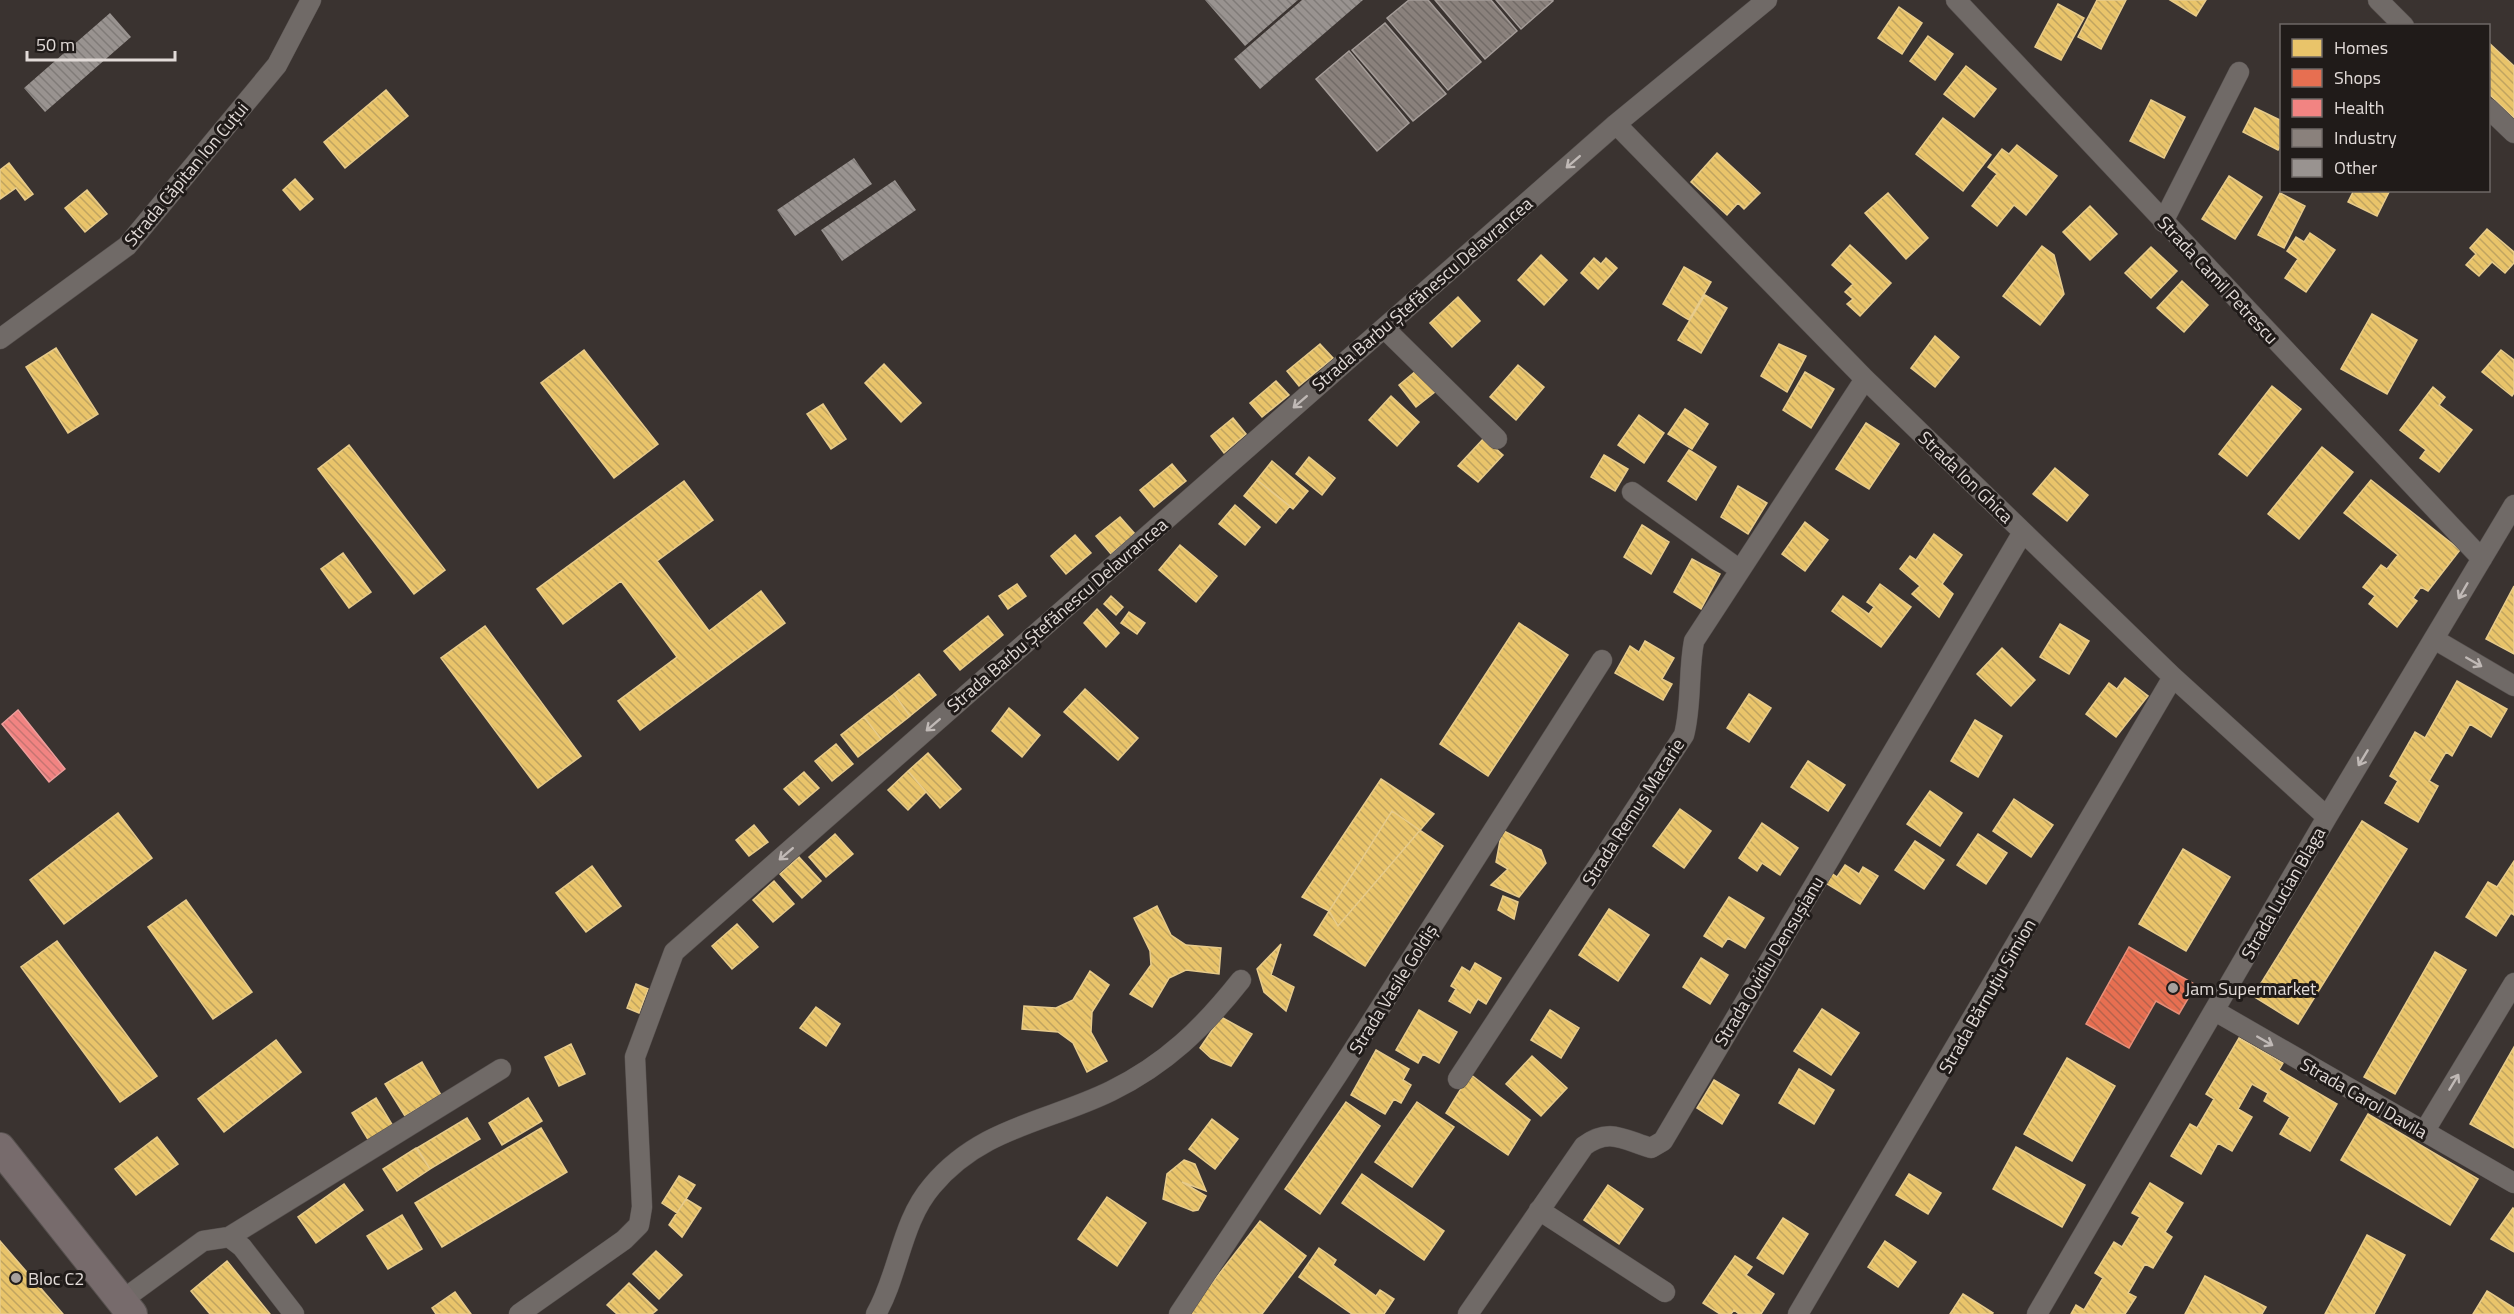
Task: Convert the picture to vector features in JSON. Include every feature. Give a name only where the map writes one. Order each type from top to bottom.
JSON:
[{"type":"main road","points":[[0,1148],[127,1307]]},
{"type":"street","name":"Strada Căpitan Ion Cuțui","points":[[0,339],[127,246],[277,65],[311,0]]},
{"type":"street","name":"Strada Barbu Ștefănescu Delavrancea","points":[[519,1314],[624,1240],[639,1225],[642,1207],[635,1057],[674,952],[1617,124],[1767,0]]},
{"type":"street","name":"Strada Camil Petrescu","points":[[1956,0],[2481,559]]},
{"type":"street","points":[[2378,0],[2402,24]]},
{"type":"street","points":[[2163,222],[2239,72]]},
{"type":"street","points":[[2490,110],[2514,133]]},
{"type":"street","name":"Strada Ion Ghica","points":[[1617,124],[1865,379],[2173,677],[2327,817]]},
{"type":"street","points":[[1384,328],[1497,439]]},
{"type":"street","name":"Strada Remus Macarie","points":[[1458,1079],[1684,735],[1690,712],[1691,656],[1694,641],[1865,379]]},
{"type":"street","points":[[1632,492],[1740,570]]},
{"type":"street","name":"Strada Lucian Blaga","points":[[2037,1314],[2327,817],[2514,504]]},
{"type":"street","name":"Strada Ovidiu Densușianu","points":[[1468,1314],[1584,1146],[1594,1138],[1606,1134],[1651,1148],[1663,1141],[2023,532]]},
{"type":"street","points":[[2434,639],[2514,686]]},
{"type":"street","name":"Strada Vasile Goldiș","points":[[1179,1314],[1338,1074],[1602,660]]},
{"type":"street","name":"Strada Bărnuțiu Simion","points":[[1798,1314],[2173,677]]},
{"type":"street","points":[[876,1314],[909,1225],[931,1186],[964,1155],[1022,1124],[1109,1092],[1163,1061],[1210,1019],[1241,980]]},
{"type":"street","points":[[2424,1132],[2514,982]]},
{"type":"street","name":"Strada Carol Davila","points":[[2215,1011],[2514,1184]]},
{"type":"street","points":[[127,1307],[203,1241],[229,1237],[501,1069]]},
{"type":"street","points":[[1539,1209],[1665,1292]]},
{"type":"street","points":[[229,1237],[242,1247],[294,1314]]},
{"type":"building: Homes","points":[[2097,0],[2126,0],[2101,49],[2078,37]]},
{"type":"building: Homes","points":[[2170,0],[2206,0],[2196,16]]},
{"type":"building: Homes","points":[[2058,4],[2084,18],[2061,60],[2035,47]]},
{"type":"building: Homes","points":[[1899,7],[1922,23],[1902,54],[1878,38]]},
{"type":"building: Homes","points":[[1928,36],[1953,54],[1935,80],[1910,61]]},
{"type":"building: Homes","points":[[2490,44],[2514,66],[2514,118],[2490,95]]},
{"type":"building: Homes","points":[[1966,66],[1996,89],[1974,117],[1944,94]]},
{"type":"building: Homes","points":[[386,90],[408,116],[345,168],[324,142]]},
{"type":"building: Homes","points":[[2151,100],[2185,117],[2164,158],[2130,141]]},
{"type":"building: Homes","points":[[2255,108],[2280,120],[2280,147],[2278,150],[2243,132]]},
{"type":"building: Homes","points":[[1943,118],[1991,155],[1963,191],[1916,154]]},
{"type":"building: Homes","points":[[2017,145],[2057,176],[2026,215],[2014,205],[1997,226],[1972,206],[1997,174],[1988,167],[2002,149],[2009,154]]},
{"type":"building: Homes","points":[[1717,153],[1760,193],[1744,209],[1738,203],[1727,215],[1691,182]]},
{"type":"building: Homes","points":[[9,163],[33,194],[25,200],[16,188],[0,199],[0,170]]},
{"type":"building: Homes","points":[[2229,176],[2262,197],[2235,239],[2202,219]]},
{"type":"building: Homes","points":[[295,179],[313,199],[300,210],[283,190]]},
{"type":"building: Homes","points":[[87,190],[107,214],[85,232],[65,208]]},
{"type":"building: Homes","points":[[2353,192],[2389,192],[2377,216],[2348,202]]},
{"type":"building: Homes","points":[[1888,193],[1928,238],[1906,259],[1865,213]]},
{"type":"building: Homes","points":[[2280,193],[2305,206],[2284,248],[2258,235]]},
{"type":"building: Homes","points":[[2090,206],[2117,234],[2090,260],[2063,232]]},
{"type":"building: Homes","points":[[2487,229],[2514,252],[2514,263],[2505,273],[2492,262],[2479,276],[2466,265],[2476,254],[2470,248]]},
{"type":"building: Homes","points":[[2310,233],[2335,250],[2306,292],[2285,278],[2298,259],[2287,251],[2296,237],[2304,242]]},
{"type":"building: Homes","points":[[1850,245],[1891,283],[1860,316],[1847,304],[1853,299],[1845,292],[1853,284],[1832,265]]},
{"type":"building: Homes","points":[[2042,246],[2054,255],[2064,294],[2040,325],[2003,296]]},
{"type":"building: Homes","points":[[2151,247],[2177,271],[2151,298],[2125,273]]},
{"type":"building: Homes","points":[[1541,255],[1567,280],[1544,305],[1518,280]]},
{"type":"building: Homes","points":[[1594,258],[1601,264],[1606,258],[1617,268],[1598,289],[1581,273]]},
{"type":"building: Homes","points":[[1684,267],[1711,282],[1689,320],[1663,304]]},
{"type":"building: Homes","points":[[2182,281],[2208,305],[2184,332],[2157,308]]},
{"type":"building: Homes","points":[[1705,295],[1727,308],[1701,353],[1678,340]]},
{"type":"building: Homes","points":[[1458,297],[1480,321],[1452,347],[1430,323]]},
{"type":"building: Homes","points":[[2372,314],[2417,340],[2387,394],[2341,369]]},
{"type":"building: Homes","points":[[1935,336],[1959,357],[1935,387],[1911,368]]},
{"type":"building: Homes","points":[[1320,344],[1333,358],[1299,386],[1287,371]]},
{"type":"building: Homes","points":[[1779,344],[1806,356],[1787,392],[1761,376]]},
{"type":"building: Homes","points":[[56,348],[98,414],[68,433],[26,367]]},
{"type":"building: Homes","points":[[584,350],[658,444],[614,478],[541,383]]},
{"type":"building: Homes","points":[[2501,350],[2514,360],[2514,393],[2512,396],[2482,372]]},
{"type":"building: Homes","points":[[884,364],[921,403],[901,422],[865,383]]},
{"type":"building: Homes","points":[[1518,365],[1544,387],[1516,420],[1490,397]]},
{"type":"building: Homes","points":[[1417,370],[1435,392],[1416,407],[1399,385]]},
{"type":"building: Homes","points":[[1805,372],[1834,389],[1811,428],[1783,410]]},
{"type":"building: Homes","points":[[1276,381],[1289,395],[1262,417],[1250,403]]},
{"type":"building: Homes","points":[[2272,386],[2301,409],[2247,476],[2219,454]]},
{"type":"building: Homes","points":[[2433,387],[2445,397],[2439,405],[2472,430],[2439,472],[2420,458],[2426,450],[2400,430]]},
{"type":"building: Homes","points":[[1391,396],[1419,422],[1397,446],[1369,420]]},
{"type":"building: Homes","points":[[823,404],[846,439],[831,449],[807,414]]},
{"type":"building: Homes","points":[[1685,409],[1708,424],[1692,449],[1668,434]]},
{"type":"building: Homes","points":[[1639,415],[1664,433],[1644,463],[1618,445]]},
{"type":"building: Homes","points":[[1233,418],[1246,434],[1224,453],[1211,436]]},
{"type":"building: Homes","points":[[1866,423],[1899,444],[1869,489],[1836,469]]},
{"type":"building: Homes","points":[[1484,438],[1503,455],[1478,482],[1458,466]]},
{"type":"building: Homes","points":[[349,445],[445,570],[414,594],[318,469]]},
{"type":"building: Homes","points":[[2322,447],[2353,472],[2299,539],[2268,514]]},
{"type":"building: Homes","points":[[1689,450],[1716,467],[1696,500],[1668,481]]},
{"type":"building: Homes","points":[[1604,455],[1628,469],[1615,491],[1591,477]]},
{"type":"building: Homes","points":[[1309,457],[1335,478],[1322,495],[1296,474]]},
{"type":"building: Homes","points":[[1272,461],[1308,491],[1293,509],[1257,480]]},
{"type":"building: Homes","points":[[1172,464],[1186,481],[1154,507],[1140,490]]},
{"type":"building: Homes","points":[[2055,468],[2088,495],[2067,521],[2033,494]]},
{"type":"building: Homes","points":[[1257,480],[1290,506],[1276,523],[1244,496]]},
{"type":"building: Homes","points":[[2371,480],[2460,550],[2428,591],[2421,587],[2413,598],[2417,601],[2397,627],[2369,604],[2375,596],[2363,587],[2381,565],[2387,569],[2398,555],[2344,513]]},
{"type":"building: Homes","points":[[684,481],[713,520],[657,561],[709,631],[761,591],[785,623],[640,730],[618,701],[677,657],[621,581],[563,624],[537,589]]},
{"type":"building: Homes","points":[[1738,486],[1767,503],[1748,534],[1721,517]]},
{"type":"building: Homes","points":[[1235,505],[1260,527],[1245,545],[1219,524]]},
{"type":"building: Homes","points":[[1120,517],[1135,534],[1111,554],[1096,536]]},
{"type":"building: Homes","points":[[1805,522],[1828,540],[1805,571],[1782,554]]},
{"type":"building: Homes","points":[[1642,525],[1669,542],[1651,574],[1624,557]]},
{"type":"building: Homes","points":[[1934,534],[1962,555],[1942,584],[1953,594],[1939,617],[1912,594],[1920,586],[1900,569],[1910,556],[1916,560]]},
{"type":"building: Homes","points":[[1075,535],[1091,553],[1066,574],[1051,556]]},
{"type":"building: Homes","points":[[1180,545],[1217,576],[1196,602],[1159,570]]},
{"type":"building: Homes","points":[[343,553],[371,592],[349,608],[321,569]]},
{"type":"building: Homes","points":[[1692,559],[1720,574],[1701,609],[1674,592]]},
{"type":"building: Homes","points":[[1017,584],[1026,596],[1008,609],[999,596]]},
{"type":"building: Homes","points":[[1880,584],[1911,607],[1881,647],[1832,611],[1843,596],[1869,614],[1874,607],[1867,602]]},
{"type":"building: Homes","points":[[2514,586],[2514,654],[2486,639]]},
{"type":"building: Homes","points":[[1111,596],[1123,607],[1116,615],[1104,604]]},
{"type":"building: Homes","points":[[1097,609],[1119,633],[1106,647],[1084,623]]},
{"type":"building: Homes","points":[[1129,612],[1145,623],[1137,634],[1121,623]]},
{"type":"building: Homes","points":[[988,616],[1003,635],[960,670],[944,651]]},
{"type":"building: Homes","points":[[1519,623],[1568,655],[1488,776],[1440,744]]},
{"type":"building: Homes","points":[[2060,624],[2089,641],[2069,674],[2040,657]]},
{"type":"building: Homes","points":[[485,626],[581,756],[538,788],[441,658]]},
{"type":"building: Homes","points":[[1645,641],[1674,658],[1662,679],[1672,684],[1663,700],[1615,673],[1630,646],[1639,652]]},
{"type":"building: Homes","points":[[2002,648],[2035,680],[2011,706],[1977,674]]},
{"type":"building: Homes","points":[[919,674],[936,695],[910,716],[894,694]]},
{"type":"building: Homes","points":[[2125,678],[2148,696],[2116,737],[2086,714],[2109,683],[2117,689]]},
{"type":"building: Homes","points":[[2457,681],[2507,709],[2491,737],[2470,724],[2452,756],[2446,752],[2429,781],[2438,786],[2418,822],[2385,803],[2398,781],[2390,776],[2415,732],[2425,738]]},
{"type":"building: Homes","points":[[1085,689],[1138,738],[1118,760],[1064,712]]},
{"type":"building: Homes","points":[[894,694],[910,716],[881,739],[864,717]]},
{"type":"building: Homes","points":[[1749,694],[1771,708],[1749,742],[1727,728]]},
{"type":"building: Homes","points":[[1009,708],[1040,735],[1022,757],[992,731]]},
{"type":"building: Homes","points":[[864,717],[881,739],[858,757],[841,735]]},
{"type":"building: Homes","points":[[1975,720],[2002,736],[1978,777],[1951,761]]},
{"type":"building: Homes","points":[[836,744],[853,764],[832,781],[815,761]]},
{"type":"building: Homes","points":[[928,753],[961,789],[940,808],[908,771]]},
{"type":"building: Homes","points":[[1808,761],[1845,785],[1828,811],[1791,787]]},
{"type":"building: Homes","points":[[908,771],[926,792],[908,810],[888,790]]},
{"type":"building: Homes","points":[[804,772],[819,788],[799,805],[784,789]]},
{"type":"building: Homes","points":[[1381,779],[1434,814],[1338,926],[1329,911],[1302,897]]},
{"type":"building: Homes","points":[[1930,791],[1962,813],[1940,846],[1907,824]]},
{"type":"building: Homes","points":[[2014,799],[2053,825],[2031,857],[1993,831]]},
{"type":"building: Homes","points":[[1680,809],[1711,831],[1684,868],[1653,846]]},
{"type":"building: Homes","points":[[1392,811],[1443,846],[1365,966],[1314,935]]},
{"type":"building: Homes","points":[[118,813],[152,858],[64,924],[30,880]]},
{"type":"building: Homes","points":[[2362,821],[2407,849],[2298,1024],[2253,996]]},
{"type":"building: Homes","points":[[1762,823],[1798,848],[1780,875],[1762,863],[1757,871],[1739,858]]},
{"type":"building: Homes","points":[[754,825],[768,842],[749,856],[736,840]]},
{"type":"building: Homes","points":[[1502,830],[1541,850],[1546,863],[1519,897],[1491,885],[1508,869],[1496,862]]},
{"type":"building: Homes","points":[[835,834],[853,854],[826,877],[809,857]]},
{"type":"building: Homes","points":[[1978,834],[2007,853],[1986,884],[1957,865]]},
{"type":"building: Homes","points":[[1915,841],[1944,860],[1924,889],[1895,870]]},
{"type":"building: Homes","points":[[2183,849],[2230,877],[2186,951],[2139,924]]},
{"type":"building: Homes","points":[[799,857],[821,881],[802,898],[780,874]]},
{"type":"building: Homes","points":[[2514,861],[2514,915],[2511,913],[2496,936],[2466,917],[2488,882],[2497,887]]},
{"type":"building: Homes","points":[[1845,865],[1859,874],[1863,867],[1878,876],[1860,904],[1824,882],[1830,872],[1837,877]]},
{"type":"building: Homes","points":[[592,866],[621,906],[586,932],[556,893]]},
{"type":"building: Homes","points":[[774,881],[794,904],[773,922],[753,900]]},
{"type":"building: Homes","points":[[1503,896],[1518,902],[1514,919],[1498,910]]},
{"type":"building: Homes","points":[[1729,897],[1764,918],[1745,948],[1728,938],[1722,947],[1704,936]]},
{"type":"building: Homes","points":[[186,900],[252,992],[213,1019],[148,927]]},
{"type":"building: Homes","points":[[1157,906],[1171,935],[1186,945],[1221,948],[1219,974],[1186,970],[1169,978],[1152,1007],[1130,994],[1151,965],[1150,951],[1134,918]]},
{"type":"building: Homes","points":[[1609,909],[1649,935],[1618,981],[1579,955]]},
{"type":"building: Homes","points":[[737,924],[758,947],[732,969],[712,946]]},
{"type":"building: Homes","points":[[57,941],[157,1076],[120,1102],[21,967]]},
{"type":"building: Homes","points":[[1281,944],[1271,975],[1294,987],[1286,1011],[1264,992],[1257,969]]},
{"type":"building: Homes","points":[[2435,952],[2466,970],[2395,1094],[2364,1077]]},
{"type":"building: Homes","points":[[1701,958],[1728,975],[1710,1004],[1683,987]]},
{"type":"building: Homes","points":[[1475,963],[1501,978],[1486,1004],[1478,999],[1470,1013],[1449,1001],[1456,989],[1451,986],[1462,967],[1470,972]]},
{"type":"building: Homes","points":[[1090,971],[1109,985],[1092,1012],[1091,1032],[1107,1061],[1087,1072],[1073,1043],[1058,1032],[1022,1029],[1024,1006],[1056,1008],[1073,1000]]},
{"type":"building: Homes","points":[[636,984],[648,989],[639,1013],[627,1008]]},
{"type":"building: Homes","points":[[816,1007],[840,1024],[826,1046],[800,1028]]},
{"type":"building: Homes","points":[[1822,1009],[1859,1033],[1831,1075],[1794,1051]]},
{"type":"building: Homes","points":[[1419,1010],[1457,1032],[1439,1063],[1423,1054],[1418,1063],[1396,1050]]},
{"type":"building: Homes","points":[[1550,1010],[1579,1028],[1561,1058],[1531,1040]]},
{"type":"building: Homes","points":[[1221,1017],[1252,1034],[1231,1066],[1211,1058],[1200,1048]]},
{"type":"building: Homes","points":[[2239,1038],[2283,1063],[2279,1070],[2337,1104],[2310,1151],[2280,1134],[2290,1117],[2264,1101],[2268,1093],[2252,1084],[2238,1109],[2252,1117],[2232,1151],[2218,1143],[2201,1174],[2171,1156],[2190,1124],[2197,1128],[2214,1099],[2206,1094]]},
{"type":"building: Homes","points":[[276,1040],[301,1072],[224,1132],[198,1099]]},
{"type":"building: Homes","points":[[571,1044],[585,1074],[559,1086],[545,1057]]},
{"type":"building: Homes","points":[[2514,1047],[2514,1148],[2470,1124]]},
{"type":"building: Homes","points":[[1376,1050],[1409,1069],[1403,1080],[1411,1085],[1401,1103],[1394,1099],[1385,1114],[1351,1095]]},
{"type":"building: Homes","points":[[1532,1056],[1567,1088],[1541,1116],[1506,1084]]},
{"type":"building: Homes","points":[[2067,1058],[2115,1086],[2072,1161],[2024,1134]]},
{"type":"building: Homes","points":[[422,1062],[441,1095],[405,1116],[385,1084]]},
{"type":"building: Homes","points":[[1799,1069],[1834,1090],[1814,1124],[1779,1103]]},
{"type":"building: Homes","points":[[1470,1074],[1530,1120],[1508,1155],[1446,1113]]},
{"type":"building: Homes","points":[[1714,1080],[1739,1095],[1722,1124],[1697,1108]]},
{"type":"building: Homes","points":[[376,1098],[393,1126],[369,1141],[352,1113]]},
{"type":"building: Homes","points":[[528,1098],[542,1121],[502,1145],[489,1123]]},
{"type":"building: Homes","points":[[1346,1102],[1380,1126],[1320,1214],[1285,1189]]},
{"type":"building: Homes","points":[[1417,1102],[1454,1127],[1412,1187],[1375,1162]]},
{"type":"building: Homes","points":[[2368,1114],[2478,1179],[2450,1225],[2341,1160]]},
{"type":"building: Homes","points":[[467,1118],[480,1139],[430,1169],[417,1148]]},
{"type":"building: Homes","points":[[1212,1119],[1238,1139],[1215,1169],[1189,1149]]},
{"type":"building: Homes","points":[[541,1128],[567,1172],[442,1247],[415,1203]]},
{"type":"building: Homes","points":[[157,1137],[178,1164],[136,1195],[115,1169]]},
{"type":"building: Homes","points":[[2016,1147],[2085,1185],[2062,1227],[1993,1189]]},
{"type":"building: Homes","points":[[416,1148],[430,1169],[397,1191],[383,1169]]},
{"type":"building: Homes","points":[[1184,1160],[1195,1164],[1206,1191],[1182,1182],[1206,1196],[1198,1210],[1193,1211],[1163,1199],[1167,1174]]},
{"type":"building: Homes","points":[[1362,1174],[1444,1231],[1424,1260],[1342,1203]]},
{"type":"building: Homes","points":[[1909,1174],[1941,1193],[1928,1214],[1896,1195]]},
{"type":"building: Homes","points":[[679,1176],[695,1185],[677,1213],[662,1203]]},
{"type":"building: Homes","points":[[2150,1183],[2183,1203],[2165,1232],[2172,1237],[2153,1268],[2145,1264],[2128,1293],[2136,1297],[2125,1314],[2071,1314],[2076,1305],[2084,1310],[2103,1278],[2095,1273],[2114,1242],[2122,1247],[2140,1217],[2132,1213]]},
{"type":"building: Homes","points":[[344,1184],[363,1210],[316,1243],[298,1217]]},
{"type":"building: Homes","points":[[1608,1185],[1643,1209],[1619,1244],[1584,1220]]},
{"type":"building: Homes","points":[[1107,1197],[1146,1223],[1117,1266],[1078,1239]]},
{"type":"building: Homes","points":[[686,1199],[701,1208],[682,1237],[669,1225]]},
{"type":"building: Homes","points":[[2514,1209],[2514,1252],[2491,1239]]},
{"type":"building: Homes","points":[[402,1215],[422,1249],[388,1269],[367,1236]]},
{"type":"building: Homes","points":[[1783,1218],[1808,1234],[1783,1274],[1757,1258]]},
{"type":"building: Homes","points":[[1260,1221],[1306,1256],[1262,1314],[1188,1314]]},
{"type":"building: Homes","points":[[2367,1235],[2405,1255],[2374,1314],[2325,1314]]},
{"type":"building: Homes","name":"Bloc C2","points":[[0,1241],[63,1314],[0,1314]]},
{"type":"building: Homes","points":[[1885,1241],[1916,1262],[1898,1287],[1868,1267]]},
{"type":"building: Homes","points":[[1319,1248],[1336,1260],[1333,1265],[1376,1296],[1380,1290],[1394,1299],[1384,1314],[1352,1314],[1299,1277]]},
{"type":"building: Homes","points":[[656,1251],[682,1275],[659,1299],[633,1274]]},
{"type":"building: Homes","points":[[1735,1256],[1752,1267],[1746,1275],[1774,1294],[1761,1314],[1739,1314],[1734,1310],[1731,1314],[1720,1314],[1703,1303]]},
{"type":"building: Homes","points":[[227,1261],[270,1314],[210,1314],[191,1291]]},
{"type":"building: Homes","points":[[2205,1276],[2266,1307],[2262,1314],[2185,1314]]},
{"type":"building: Homes","points":[[629,1283],[657,1310],[652,1314],[617,1314],[607,1305]]},
{"type":"building: Homes","points":[[2487,1291],[2514,1308],[2514,1314],[2473,1314]]},
{"type":"building: Homes","points":[[455,1292],[471,1314],[436,1314],[432,1308]]},
{"type":"building: Homes","points":[[1963,1294],[1993,1313],[1950,1314]]},
{"type":"building: Shops","points":[[2129,947],[2196,985],[2179,1014],[2156,1001],[2129,1048],[2086,1024]]},
{"type":"building: Health","points":[[18,710],[65,769],[49,782],[2,724]]},
{"type":"building: Industry","points":[[1409,0],[1428,0],[1481,62],[1448,90],[1387,18]]},
{"type":"building: Industry","points":[[1435,0],[1491,0],[1517,31],[1485,59]]},
{"type":"building: Industry","points":[[1496,0],[1553,0],[1553,1],[1521,29]]},
{"type":"building: Industry","points":[[1385,23],[1446,94],[1413,121],[1352,50]]},
{"type":"building: Industry","points":[[1349,51],[1409,123],[1377,151],[1316,79]]},
{"type":"building: Other","points":[[1205,0],[1298,0],[1245,46]]},
{"type":"building: Other","points":[[1302,0],[1363,0],[1260,89],[1234,59]]},
{"type":"building: Other","points":[[110,13],[131,37],[45,112],[24,88]]},
{"type":"building: Other","points":[[854,158],[872,184],[795,236],[777,210]]},
{"type":"building: Other","points":[[895,180],[916,210],[842,261],[821,230]]},
{"type":"place","name":"Jam Supermarket","points":[[2173,988]]},
{"type":"place","name":"Bloc C2","points":[[16,1278]]}]
